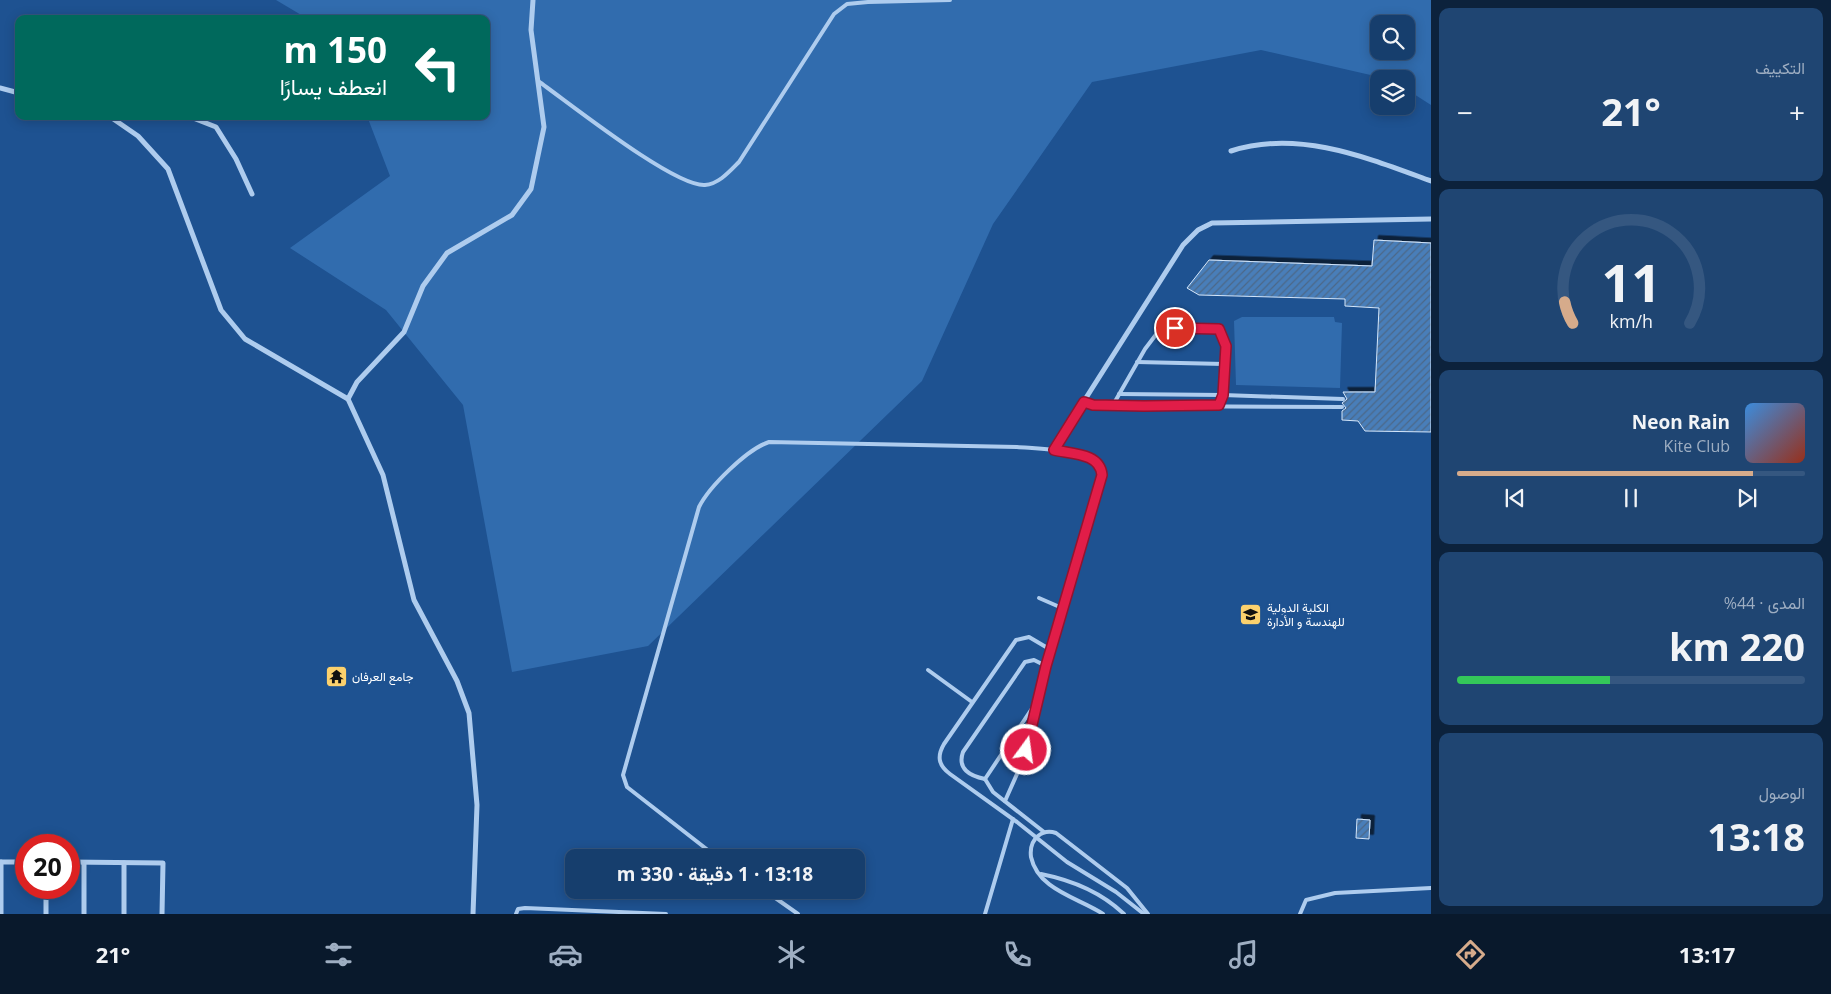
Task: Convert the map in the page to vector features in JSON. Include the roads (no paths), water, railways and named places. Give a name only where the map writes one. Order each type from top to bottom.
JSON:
[{"type":"street","points":[[348,399],[357,382],[404,332],[423,286],[447,253],[512,216],[531,189],[544,127],[531,30],[533,0]]},
{"type":"street","points":[[0,88],[15,91]]},
{"type":"street","points":[[115,120],[138,136],[168,169],[222,310],[245,339],[348,399],[383,475],[414,600],[457,681],[470,712],[477,806],[473,914]]},
{"type":"street","points":[[198,120],[216,127],[236,158],[252,194]]},
{"type":"street","points":[[1231,151],[1247,146],[1293,142],[1375,161],[1431,181]]},
{"type":"street","points":[[1058,442],[1183,245],[1198,230],[1212,223],[1431,219]]},
{"type":"street","points":[[1,914],[1,862],[15,862]]},
{"type":"street","points":[[80,862],[163,863],[162,914]]},
{"type":"street","points":[[84,862],[84,914]]},
{"type":"street","points":[[124,863],[124,914]]},
{"type":"street","points":[[46,899],[46,914]]},
{"type":"lane","points":[[538,81],[659,168],[687,183],[705,185],[722,178],[739,162],[834,14],[847,4],[950,0]]},
{"type":"lane","points":[[1114,406],[1137,362],[1161,328],[1219,329],[1226,346],[1223,395],[1219,405]]},
{"type":"lane","points":[[1137,362],[1224,364]]},
{"type":"lane","points":[[1119,394],[1342,399]]},
{"type":"lane","points":[[1084,402],[1093,405],[1114,406],[1342,407]]},
{"type":"lane","points":[[706,849],[627,787],[623,775],[699,507],[708,493],[753,449],[769,442],[988,446],[1054,450],[1096,461],[1101,467],[1102,475],[1062,608],[1021,765],[1005,801]]},
{"type":"lane","points":[[1054,450],[1058,442]]},
{"type":"lane","points":[[1038,598],[1062,608]]},
{"type":"lane","points":[[1051,650],[1029,637],[1016,640],[972,702],[940,752],[939,760],[943,768],[1013,819],[1067,862],[1116,892],[1144,914]]},
{"type":"lane","points":[[1046,666],[1030,660],[1022,666],[963,752],[961,763],[967,772],[985,779],[990,789],[1044,832],[1056,833],[1107,871],[1127,888],[1148,914]]},
{"type":"lane","points":[[928,670],[972,702]]},
{"type":"lane","points":[[985,779],[1038,700]]},
{"type":"lane","points":[[960,781],[967,772]]},
{"type":"lane","points":[[985,914],[1013,819]]},
{"type":"lane","points":[[1044,832],[1036,837],[1032,844],[1031,853],[1032,861],[1040,874],[1057,890],[1103,914]]},
{"type":"lane","points":[[1040,874],[1058,877],[1091,890],[1124,914]]},
{"type":"lane","points":[[1300,914],[1306,900],[1335,893],[1431,888]]},
{"type":"lane","points":[[777,899],[798,914]]},
{"type":"lane","points":[[516,914],[521,908],[666,914]]},
{"type":"place","name":"الكلية الدولية للهندسة و الأدارة","points":[[1251,614]]},
{"type":"place","name":"جامع العرفان","points":[[336,676]]}]
